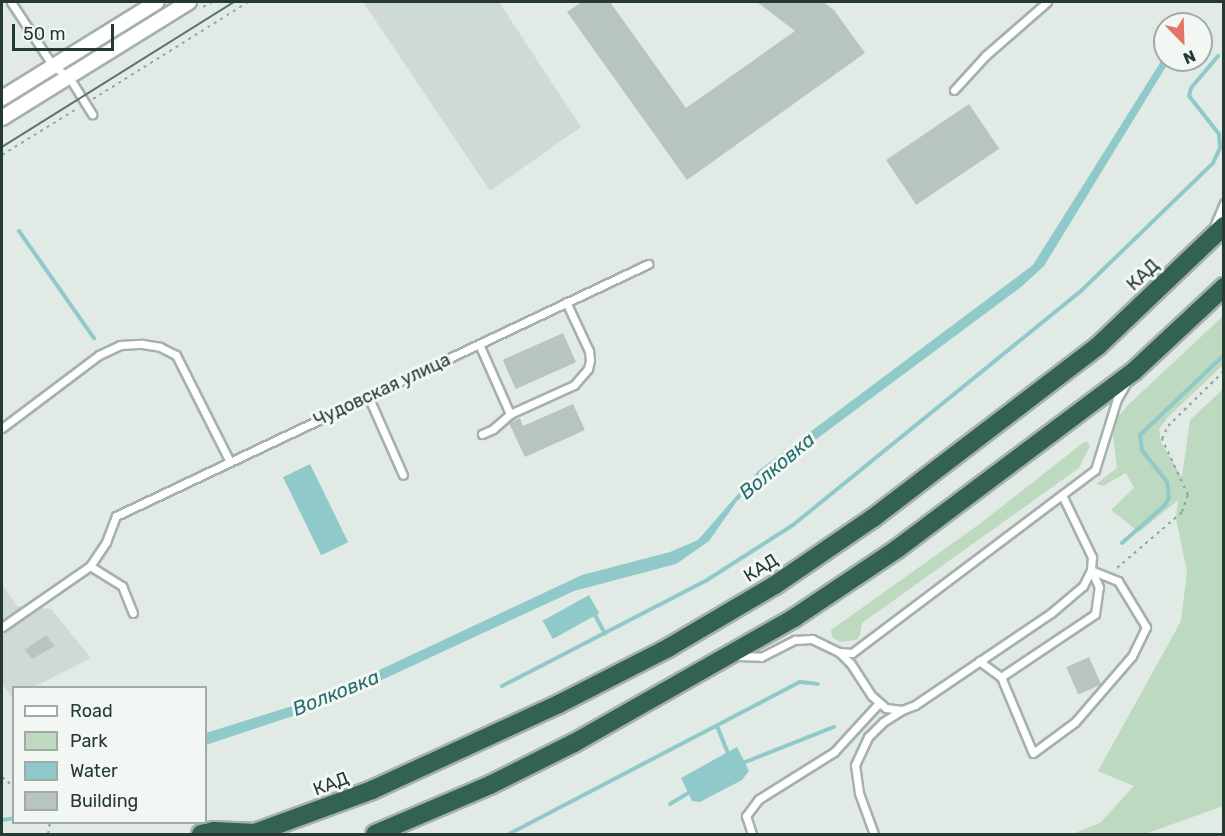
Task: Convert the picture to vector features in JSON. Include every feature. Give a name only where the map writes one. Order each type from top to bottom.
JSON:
[{"type":"highway","name":"КАД","points":[[253,834],[372,790],[559,704],[668,648],[775,585],[873,518],[1098,346],[1224,226]]},
{"type":"highway","points":[[375,834],[490,785],[574,743],[794,618],[897,549],[1133,372],[1224,287]]},
{"type":"highway","points":[[201,834],[214,831],[253,834]]},
{"type":"street","points":[[2,98],[157,2]]},
{"type":"street","points":[[2,118],[189,2]]},
{"type":"lane","points":[[11,2],[53,66],[69,77],[92,114]]},
{"type":"lane","points":[[954,90],[985,56],[1047,2]]},
{"type":"lane","points":[[1208,242],[1224,203]]},
{"type":"lane","name":"Чудовская улица","points":[[90,566],[106,542],[116,516],[648,264]]},
{"type":"lane","points":[[482,434],[493,429],[510,414],[573,385],[588,369],[589,351],[566,302]]},
{"type":"lane","points":[[2,428],[99,355],[120,345],[142,344],[160,347],[176,355],[230,462]]},
{"type":"lane","points":[[478,344],[510,414]]},
{"type":"lane","points":[[730,656],[761,657],[795,640],[812,639],[839,652],[852,653],[1095,470],[1117,399],[1133,372]]},
{"type":"lane","points":[[368,396],[403,475]]},
{"type":"lane","points":[[874,834],[860,793],[855,765],[867,737],[883,722],[915,705],[1067,600],[1083,586],[1091,570],[1092,557],[1062,495]]},
{"type":"lane","points":[[2,627],[90,566],[122,586],[133,613]]},
{"type":"lane","points":[[979,661],[1001,677],[1033,753],[1075,722],[1132,656],[1146,627],[1118,581],[1091,570]]},
{"type":"lane","points":[[1001,677],[1095,614],[1099,587],[1091,570]]},
{"type":"lane","points":[[839,652],[879,703],[886,708],[902,710]]},
{"type":"lane","points":[[752,834],[746,816],[759,799],[834,752],[879,703]]},
{"type":"path","points":[[2,155],[248,2]]},
{"type":"path","points":[[1107,577],[1182,513],[1188,495],[1162,439],[1168,426],[1224,371]]},
{"type":"shaded area","points":[[363,2],[499,2],[581,127],[490,191]]},
{"type":"shaded area","points":[[2,584],[17,606],[51,609],[91,658],[36,686],[12,686],[12,697],[2,684]]},
{"type":"green space","points":[[1223,316],[1223,365],[1169,416],[1159,429],[1161,442],[1182,477],[1190,420],[1223,389],[1223,806],[1145,834],[1072,834],[1100,823],[1134,786],[1098,771],[1181,621],[1187,572],[1176,518],[1178,500],[1139,532],[1111,510],[1134,488],[1126,473],[1103,486],[1096,484],[1117,468],[1113,435],[1117,418]]},
{"type":"green space","points":[[1084,442],[1088,442],[1090,446],[1079,468],[862,623],[860,635],[856,640],[840,642],[832,637],[831,630],[981,523]]},
{"type":"water","name":"Волковка","points":[[1154,72],[1163,72],[1044,266],[1021,287],[768,475],[737,501],[709,541],[676,564],[574,591],[332,703],[207,745],[207,733],[324,696],[582,575],[670,552],[698,540],[758,471],[1033,265]]},
{"type":"water","points":[[310,464],[348,542],[321,555],[283,477]]},
{"type":"water","points":[[589,595],[599,613],[553,639],[543,621]]},
{"type":"water","points":[[737,747],[749,771],[742,780],[700,802],[692,801],[681,778]]},
{"type":"building","points":[[582,2],[610,2],[686,108],[795,31],[757,2],[823,2],[834,10],[865,53],[687,180],[567,12]]},
{"type":"building","points":[[969,104],[999,149],[916,205],[886,160]]},
{"type":"building","points":[[563,333],[576,362],[516,389],[503,360]]},
{"type":"building","points":[[573,404],[585,430],[525,457],[509,423],[520,418],[523,426]]},
{"type":"building","points":[[46,635],[55,646],[32,659],[25,650]]},
{"type":"building","points":[[1089,657],[1101,684],[1078,695],[1066,667]]},
{"type":"waterway","points":[[502,686],[707,580],[793,525],[1082,290],[1213,163],[1220,148],[1219,134],[1189,96],[1191,88],[1218,56]]},
{"type":"waterway","points":[[19,231],[94,338]]},
{"type":"waterway","points":[[1122,543],[1164,506],[1169,498],[1167,482],[1142,450],[1140,435],[1224,355]]},
{"type":"waterway","points":[[595,615],[605,634]]},
{"type":"waterway","points":[[509,834],[800,682],[818,684]]},
{"type":"waterway","points":[[717,726],[729,756]]},
{"type":"waterway","points":[[740,764],[834,727]]},
{"type":"waterway","points":[[670,804],[692,791]]},
{"type":"waterway","points":[[2,820],[12,818]]},
{"type":"tram line","points":[[2,147],[234,2]]}]
